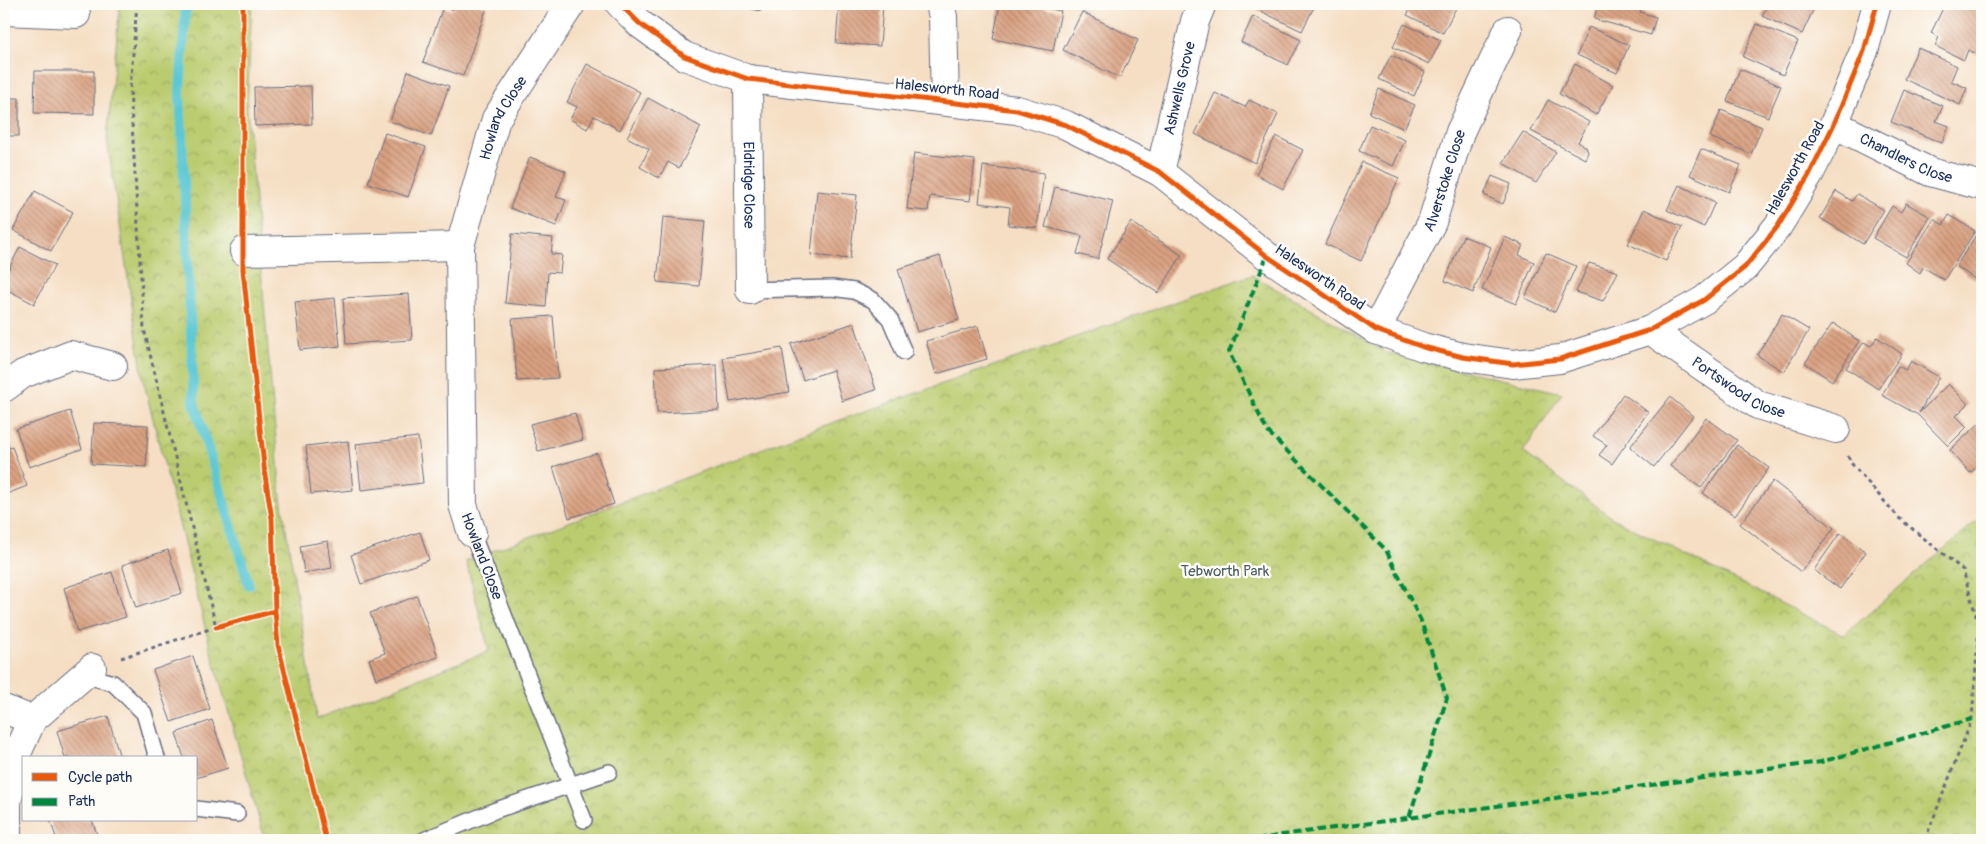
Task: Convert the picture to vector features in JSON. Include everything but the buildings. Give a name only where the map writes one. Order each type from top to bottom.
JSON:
[{"type":"street","name":"Howland Close","points":[[472,533],[463,506],[460,246],[496,119],[571,4]]},
{"type":"street","name":"Halesworth Road","points":[[620,4],[640,24],[684,56],[748,79],[802,87],[1018,110],[1066,125],[1160,172],[1267,256],[1376,330],[1431,349],[1463,357],[1513,364],[1560,359],[1650,330],[1704,300],[1745,266],[1778,226],[1809,175],[1834,124],[1864,51],[1878,4]]},
{"type":"street","points":[[940,4],[943,17],[944,101]]},
{"type":"street","name":"Ashwells Grove","points":[[1160,172],[1195,20],[1202,4]]},
{"type":"street","points":[[4,11],[76,14]]},
{"type":"street","name":"Alverstoke Close","points":[[1376,330],[1432,222],[1460,132],[1508,30]]},
{"type":"street","name":"Eldridge Close","points":[[748,79],[750,290]]},
{"type":"street","name":"Chandlers Close","points":[[1834,124],[1930,172],[1982,186]]},
{"type":"street","points":[[244,251],[460,246]]},
{"type":"street","name":"Portswood Close","points":[[1650,330],[1758,405],[1836,428]]},
{"type":"street","points":[[4,388],[23,374],[71,355],[113,366]]},
{"type":"street","points":[[7,840],[7,802],[18,751],[32,720],[88,671]]},
{"type":"street","points":[[4,709],[32,720]]},
{"type":"lane","points":[[750,290],[832,288],[854,291],[873,300],[890,319],[904,352]]},
{"type":"lane","name":"Howland Close","points":[[472,533],[584,820]]},
{"type":"lane","points":[[88,671],[113,683],[144,713],[156,756]]},
{"type":"lane","points":[[424,840],[496,810],[609,772]]},
{"type":"lane","points":[[198,809],[237,814]]},
{"type":"path","points":[[136,4],[130,89],[144,329],[216,627]]},
{"type":"path","points":[[1836,428],[1852,463],[1899,518],[1963,570],[1979,626],[1972,719],[1925,840]]},
{"type":"path","points":[[88,671],[224,625]]},
{"type":"green space","name":"Tebworth Park","points":[[120,4],[252,4],[247,109],[281,498],[317,719],[489,651],[466,561],[806,432],[1252,275],[1387,353],[1562,393],[1523,452],[1614,519],[1844,635],[1982,516],[1982,840],[265,840],[210,647],[143,379],[107,138]]},
{"type":"waterway","points":[[186,4],[180,92],[194,402],[249,585]]},
{"type":"marked path","points":[[1267,256],[1229,352],[1267,431],[1386,550],[1421,621],[1447,698],[1409,818]]},
{"type":"marked path","points":[[1257,840],[1282,835],[1821,762],[1972,719]]},
{"type":"cycle path","points":[[216,627],[275,611],[272,519],[265,475],[243,270],[243,4]]},
{"type":"cycle path","points":[[620,4],[640,24],[684,56],[748,79],[1017,110],[1066,125],[1160,172],[1267,256],[1376,330],[1423,347],[1463,357],[1513,364],[1560,359],[1650,330],[1704,300],[1745,267],[1778,226],[1809,175],[1834,124],[1864,51],[1877,4]]},
{"type":"cycle path","points":[[275,611],[278,645],[326,840]]}]
